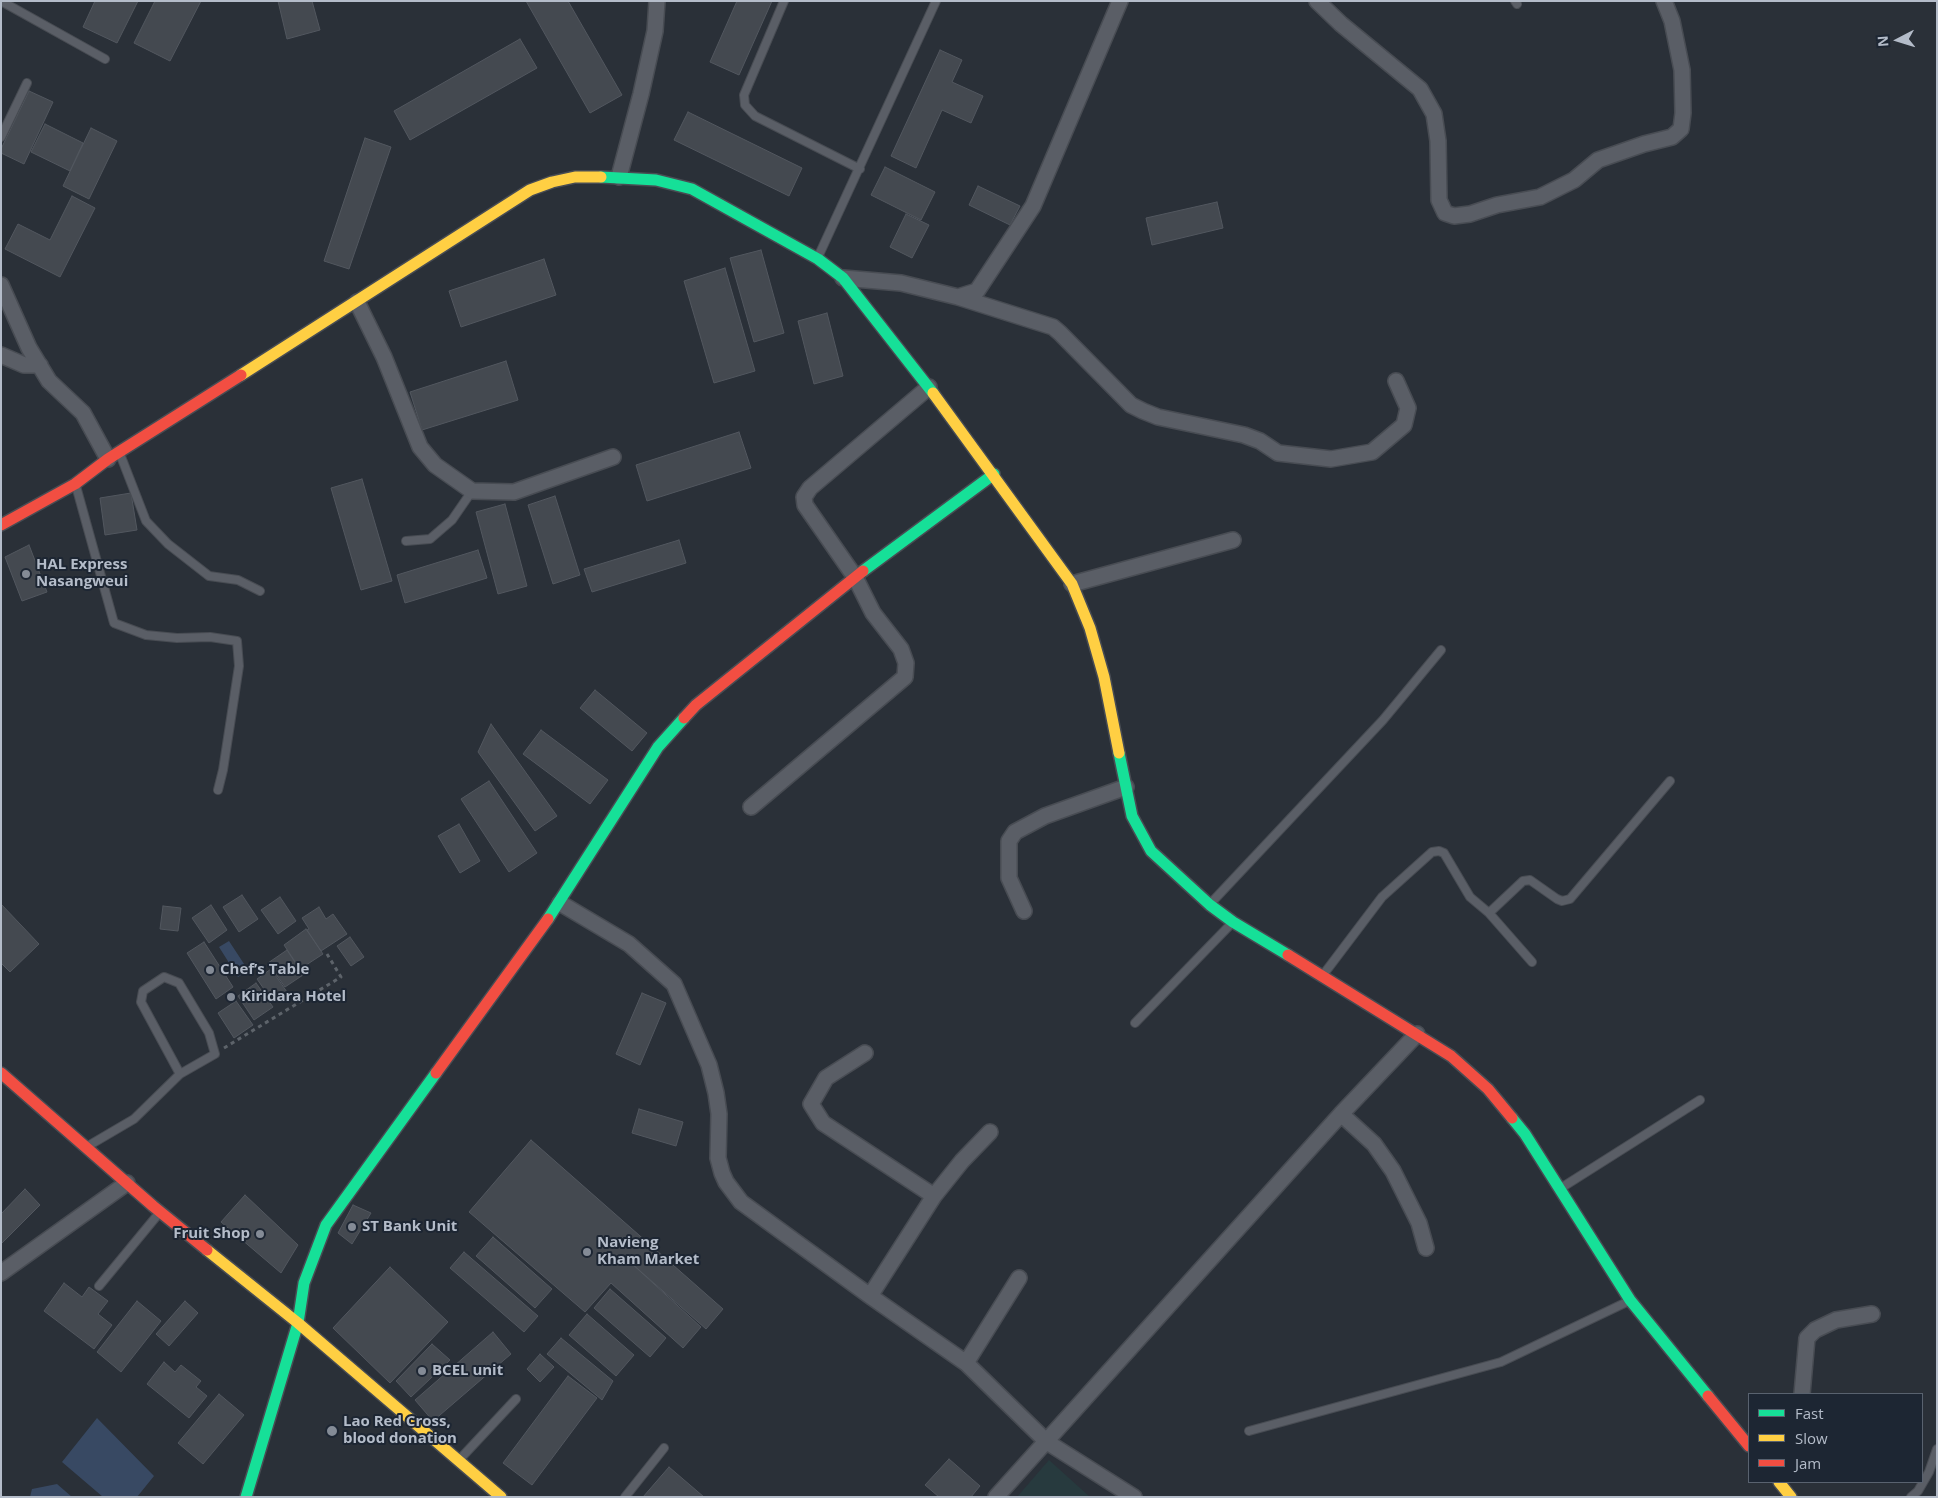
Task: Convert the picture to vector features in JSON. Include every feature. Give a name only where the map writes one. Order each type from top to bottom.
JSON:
[{"type":"street","points":[[619,177],[642,94],[655,30],[657,1]]},
{"type":"street","points":[[958,297],[976,291],[982,284],[1034,206],[1120,1]]},
{"type":"street","points":[[1317,1],[1341,24],[1420,89],[1434,114],[1438,141],[1440,200],[1445,213],[1454,216],[1540,197],[1574,180],[1598,160],[1644,144],[1672,137],[1681,129],[1682,70],[1672,21],[1664,1]]},
{"type":"street","points":[[1,525],[75,484],[113,456],[530,190],[552,182],[575,178],[619,177],[656,180],[692,189],[818,259],[843,278],[929,387],[1072,584],[1090,628],[1104,677],[1132,816],[1151,851],[1210,905],[1233,922],[1452,1056],[1488,1089],[1525,1134],[1630,1300],[1748,1443]]},
{"type":"street","points":[[843,278],[901,283],[958,297],[1053,327],[1086,358],[1130,405],[1158,418],[1244,435],[1278,452],[1331,459],[1372,452],[1404,425],[1408,408],[1396,381]]},
{"type":"street","points":[[1,285],[29,348],[49,382],[84,413],[113,456]]},
{"type":"street","points":[[357,302],[384,357],[420,448],[435,465],[472,491],[514,492],[613,457]]},
{"type":"street","points":[[1,355],[24,365],[40,365]]},
{"type":"street","points":[[751,807],[905,677],[906,663],[901,649],[873,613],[855,576],[805,505],[804,497],[810,488],[929,387]]},
{"type":"street","points":[[246,1497],[298,1322],[304,1282],[326,1225],[560,903],[658,747],[696,705],[855,576],[994,474]]},
{"type":"street","points":[[1072,584],[1233,540]]},
{"type":"street","points":[[1024,912],[1009,878],[1009,841],[1015,832],[1045,816],[1126,787]]},
{"type":"street","points":[[560,903],[629,944],[674,984],[709,1065],[719,1114],[718,1158],[726,1182],[741,1202],[870,1296],[966,1362],[1047,1442],[1134,1497]]},
{"type":"street","points":[[996,1497],[1341,1114],[1418,1034]]},
{"type":"street","points":[[865,1053],[826,1078],[811,1104],[823,1123],[934,1196]]},
{"type":"street","points":[[1,1073],[161,1212],[298,1322],[502,1497]]},
{"type":"street","points":[[1341,1114],[1374,1144],[1394,1171],[1419,1223],[1426,1248]]},
{"type":"street","points":[[870,1296],[934,1196],[962,1161],[990,1132]]},
{"type":"street","points":[[1,1273],[127,1183]]},
{"type":"street","points":[[966,1362],[1019,1278]]},
{"type":"street","points":[[1802,1393],[1808,1338],[1815,1330],[1836,1320],[1872,1314]]},
{"type":"street","points":[[1780,1483],[1791,1497]]},
{"type":"lane","points":[[1,1],[106,59]]},
{"type":"lane","points":[[784,1],[744,95],[745,105],[755,116],[860,169]]},
{"type":"lane","points":[[818,259],[936,1]]},
{"type":"lane","points":[[1,137],[27,83]]},
{"type":"lane","points":[[113,456],[146,521],[168,544],[209,576],[238,580],[260,591]]},
{"type":"lane","points":[[75,484],[114,623],[146,635],[177,638],[210,637],[237,640],[239,666],[223,770],[218,790]]},
{"type":"lane","points":[[406,541],[430,539],[452,520],[472,491]]},
{"type":"lane","points":[[1210,905],[1383,720],[1441,650]]},
{"type":"lane","points":[[1489,913],[1523,881],[1530,880],[1556,899],[1562,901],[1570,898],[1670,781]]},
{"type":"lane","points":[[1322,976],[1382,897],[1432,852],[1444,853],[1470,896],[1489,913],[1532,962]]},
{"type":"lane","points":[[1135,1023],[1233,922]]},
{"type":"lane","points":[[85,1147],[134,1119],[180,1074],[215,1054],[208,1033],[179,983],[164,977],[143,991],[141,1002],[180,1074]]},
{"type":"lane","points":[[1559,1189],[1700,1100]]},
{"type":"lane","points":[[99,1286],[161,1212]]},
{"type":"lane","points":[[1249,1431],[1501,1362],[1630,1300]]},
{"type":"lane","points":[[459,1460],[516,1399]]},
{"type":"lane","points":[[624,1497],[664,1448]]},
{"type":"lane","points":[[1923,1482],[1929,1472],[1937,1449]]},
{"type":"lane","points":[[1911,1497],[1922,1483]]},
{"type":"path","points":[[215,1054],[341,977],[327,954]]},
{"type":"green space","points":[[1049,1460],[1090,1497],[1017,1497]]},
{"type":"water","points":[[229,941],[248,970],[238,977],[219,947]]},
{"type":"water","points":[[97,1418],[154,1476],[137,1497],[103,1497],[62,1462]]},
{"type":"water","points":[[57,1484],[72,1497],[30,1497],[32,1489]]},
{"type":"building","points":[[95,1],[138,1],[117,43],[83,27]]},
{"type":"building","points":[[155,1],[201,1],[170,61],[134,43]]},
{"type":"building","points":[[278,1],[312,1],[320,30],[287,39]]},
{"type":"building","points":[[526,1],[568,1],[622,95],[590,113]]},
{"type":"building","points":[[737,1],[772,1],[739,75],[710,62]]},
{"type":"building","points":[[520,39],[537,68],[410,140],[394,111]]},
{"type":"building","points":[[940,50],[962,60],[952,82],[983,96],[971,123],[942,110],[916,168],[891,156]]},
{"type":"building","points":[[29,91],[53,102],[24,164],[1,153],[1,149]]},
{"type":"building","points":[[688,112],[802,168],[789,196],[674,140]]},
{"type":"building","points":[[45,124],[83,143],[70,171],[31,152]]},
{"type":"building","points":[[91,128],[117,141],[89,199],[63,186]]},
{"type":"building","points":[[365,138],[391,147],[349,269],[324,261]]},
{"type":"building","points":[[885,167],[935,192],[921,220],[871,195]]},
{"type":"building","points":[[978,186],[1020,206],[1010,225],[969,205]]},
{"type":"building","points":[[72,196],[95,208],[60,277],[5,249],[18,224],[50,240]]},
{"type":"building","points":[[1217,202],[1223,228],[1152,245],[1146,218]]},
{"type":"building","points":[[906,214],[929,225],[912,258],[890,247]]},
{"type":"building","points":[[761,250],[784,333],[754,342],[730,258]]},
{"type":"building","points":[[544,259],[556,295],[461,327],[449,291]]},
{"type":"building","points":[[725,268],[755,371],[714,383],[684,281]]},
{"type":"building","points":[[827,313],[843,376],[814,384],[798,321]]},
{"type":"building","points":[[506,361],[518,400],[422,430],[410,392]]},
{"type":"building","points":[[739,432],[751,468],[647,501],[636,465]]},
{"type":"building","points":[[362,479],[392,581],[361,590],[331,488]]},
{"type":"building","points":[[131,493],[137,530],[105,535],[100,498]]},
{"type":"building","points":[[555,496],[580,575],[553,584],[528,505]]},
{"type":"building","points":[[505,504],[527,586],[498,594],[476,512]]},
{"type":"building","points":[[679,540],[686,563],[592,592],[584,569]]},
{"type":"building","name":"HAL Express Nasangweui","points":[[29,545],[47,592],[22,601],[5,557]]},
{"type":"building","points":[[478,550],[487,578],[405,603],[397,575]]},
{"type":"building","points":[[595,690],[647,733],[632,751],[580,708]]},
{"type":"building","points":[[491,724],[557,816],[535,831],[478,752]]},
{"type":"building","points":[[541,730],[608,780],[590,804],[523,754]]},
{"type":"building","points":[[489,781],[537,853],[509,872],[461,799]]},
{"type":"building","points":[[459,824],[480,861],[460,873],[438,836]]},
{"type":"building","points":[[242,895],[258,919],[239,932],[223,907]]},
{"type":"building","points":[[280,897],[296,921],[278,934],[261,910]]},
{"type":"building","points":[[1,904],[39,944],[10,972],[1,963]]},
{"type":"building","points":[[211,905],[227,930],[209,943],[192,918]]},
{"type":"building","points":[[163,906],[181,908],[178,931],[160,929]]},
{"type":"building","points":[[319,907],[326,919],[333,914],[347,934],[321,951],[307,930],[309,929],[302,918]]},
{"type":"building","points":[[306,929],[323,954],[300,969],[284,945]]},
{"type":"building","points":[[350,937],[364,957],[351,966],[337,946]]},
{"type":"building","name":"Chef’s Table","points":[[204,942],[233,987],[216,999],[187,953]]},
{"type":"building","points":[[287,950],[303,975],[285,987],[268,963]]},
{"type":"building","points":[[271,969],[287,992],[273,1002],[257,979]]},
{"type":"building","points":[[256,983],[273,1007],[254,1020],[238,996]]},
{"type":"building","points":[[642,993],[666,1003],[640,1065],[616,1054]]},
{"type":"building","points":[[236,1001],[253,1025],[234,1038],[218,1013]]},
{"type":"building","points":[[639,1109],[683,1122],[676,1146],[632,1133]]},
{"type":"building","name":"Navieng Kham Market","points":[[531,1140],[723,1309],[706,1329],[630,1262],[701,1327],[683,1348],[611,1283],[585,1312],[469,1212]]},
{"type":"building","points":[[25,1189],[40,1205],[1,1244],[1,1214]]},
{"type":"building","name":"Fruit Shop","points":[[245,1195],[298,1245],[281,1273],[221,1222]]},
{"type":"building","points":[[353,1205],[371,1213],[352,1244],[338,1233]]},
{"type":"building","points":[[493,1237],[552,1289],[535,1308],[476,1256]]},
{"type":"building","points":[[464,1252],[538,1316],[524,1332],[450,1268]]},
{"type":"building","points":[[390,1267],[448,1322],[390,1383],[333,1328]]},
{"type":"building","points":[[64,1283],[82,1297],[89,1287],[108,1301],[98,1314],[112,1325],[94,1349],[44,1311]]},
{"type":"building","name":"Navieng Kham Market","points":[[610,1289],[666,1338],[650,1357],[594,1308]]},
{"type":"building","points":[[137,1301],[161,1321],[121,1372],[97,1352]]},
{"type":"building","points":[[185,1301],[198,1313],[169,1346],[156,1334]]},
{"type":"building","points":[[587,1314],[634,1355],[616,1376],[569,1335]]},
{"type":"building","points":[[493,1332],[511,1354],[433,1421],[415,1400]]},
{"type":"building","points":[[561,1338],[613,1381],[602,1400],[547,1354]]},
{"type":"building","name":"BCEL unit","points":[[432,1344],[450,1360],[411,1397],[396,1381]]},
{"type":"building","points":[[540,1354],[554,1367],[540,1382],[527,1369]]},
{"type":"building","points":[[164,1362],[175,1372],[181,1365],[201,1381],[196,1387],[207,1396],[189,1418],[147,1384]]},
{"type":"building","points":[[568,1376],[597,1398],[532,1485],[503,1463]]},
{"type":"building","points":[[219,1394],[244,1415],[203,1464],[178,1443]]},
{"type":"building","points":[[949,1459],[980,1486],[971,1497],[939,1497],[925,1485]]},
{"type":"building","points":[[669,1467],[704,1497],[643,1497]]},
{"type":"traffic: fast","points":[[601,177],[656,180],[692,189],[818,259],[843,278],[933,393]]},
{"type":"traffic: fast","points":[[863,571],[994,474]]},
{"type":"traffic: fast","points":[[548,919],[658,747],[684,718]]},
{"type":"traffic: fast","points":[[1119,753],[1132,816],[1151,851],[1210,905],[1233,922],[1288,955]]},
{"type":"traffic: fast","points":[[246,1497],[298,1323],[304,1283],[326,1225],[436,1073]]},
{"type":"traffic: fast","points":[[1512,1118],[1525,1134],[1630,1300],[1708,1396]]},
{"type":"traffic: slow","points":[[241,375],[530,190],[552,182],[575,177],[601,177]]},
{"type":"traffic: slow","points":[[933,393],[1072,584],[1090,628],[1104,677],[1119,753]]},
{"type":"traffic: slow","points":[[207,1250],[298,1323],[501,1497]]},
{"type":"traffic: slow","points":[[1780,1483],[1791,1497]]},
{"type":"traffic: jam","points":[[1,525],[75,484],[108,459],[241,375]]},
{"type":"traffic: jam","points":[[684,718],[696,705],[863,571]]},
{"type":"traffic: jam","points":[[436,1073],[548,919]]},
{"type":"traffic: jam","points":[[1288,955],[1451,1056],[1488,1089],[1512,1118]]},
{"type":"traffic: jam","points":[[1,1073],[153,1206],[207,1250]]},
{"type":"traffic: jam","points":[[1708,1396],[1748,1445]]},
{"type":"place","name":"HAL Express Nasangweui","points":[[26,574]]},
{"type":"place","name":"Chef’s Table","points":[[210,970]]},
{"type":"place","name":"Kiridara Hotel","points":[[231,997]]},
{"type":"place","name":"ST Bank Unit","points":[[352,1227]]},
{"type":"place","name":"Fruit Shop","points":[[260,1234]]},
{"type":"place","name":"Navieng Kham Market","points":[[587,1252]]},
{"type":"place","name":"BCEL unit","points":[[422,1371]]},
{"type":"place","name":"Lao Red Cross, blood donation","points":[[332,1431]]}]
